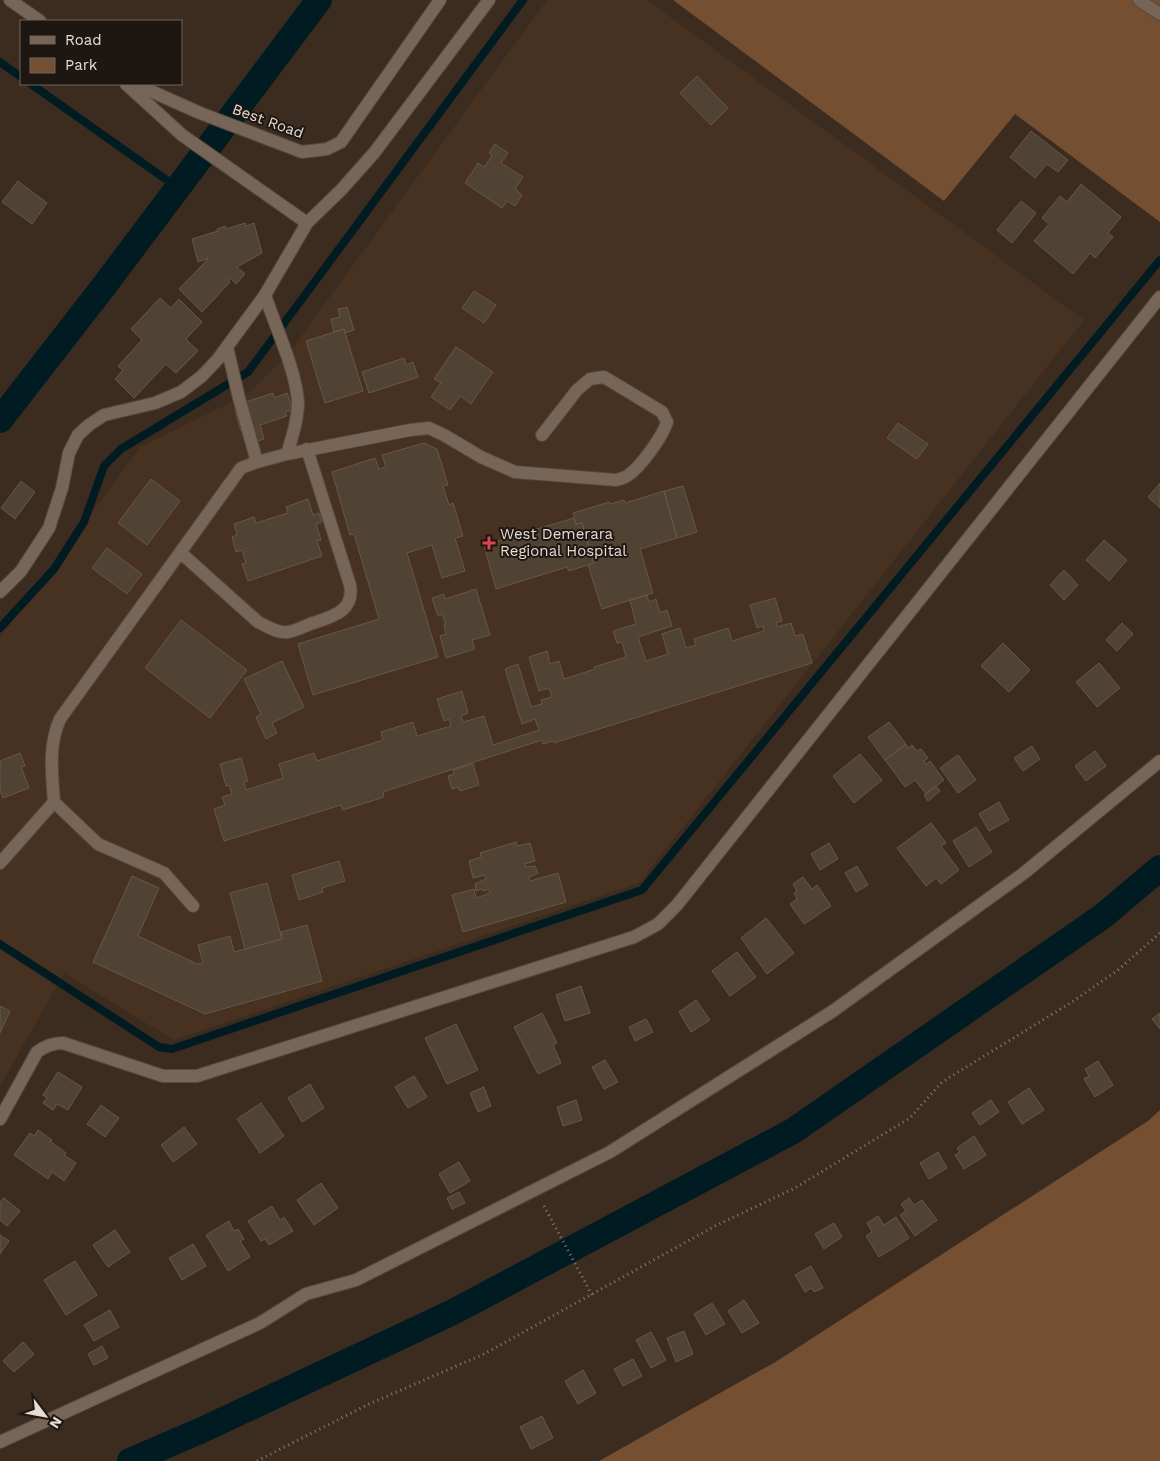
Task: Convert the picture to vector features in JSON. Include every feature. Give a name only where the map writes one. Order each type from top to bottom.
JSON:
[{"type":"street","points":[[10,0],[39,20]]},
{"type":"street","name":"Best Road","points":[[138,85],[200,113],[302,152],[327,149],[341,142],[440,0]]},
{"type":"street","points":[[0,592],[21,571],[49,528],[62,488],[69,453],[78,435],[89,425],[104,416],[155,404],[181,392],[202,376],[218,359],[265,295],[307,223],[341,190],[374,153],[489,0]]},
{"type":"street","points":[[1139,0],[1160,14]]},
{"type":"street","points":[[127,85],[182,135],[307,223]]},
{"type":"street","points":[[265,295],[290,366],[298,401],[296,423],[287,454]]},
{"type":"street","points":[[0,1119],[36,1052],[54,1043],[63,1043],[164,1076],[197,1076],[634,937],[658,924],[677,905],[1160,297]]},
{"type":"street","points":[[227,347],[257,462]]},
{"type":"street","points":[[193,906],[164,873],[98,844],[54,802],[51,749],[60,719],[241,468],[287,454],[429,428],[481,457],[515,472],[616,480],[626,478],[635,470],[664,432],[667,422],[662,412],[604,377],[590,379],[577,390],[542,435]]},
{"type":"street","points":[[181,553],[258,622],[273,629],[288,633],[337,614],[344,609],[352,593],[306,450]]},
{"type":"street","points":[[0,1442],[260,1324],[306,1294],[356,1280],[610,1152],[833,1011],[1024,873],[1160,760]]},
{"type":"street","points":[[0,863],[54,802]]},
{"type":"path","points":[[258,1461],[370,1404],[484,1354],[715,1226],[795,1188],[910,1118],[942,1082],[1072,1002],[1118,970],[1160,934]]},
{"type":"path","points":[[552,1222],[592,1295]]},
{"type":"shaded area","name":"West Demerara Regional Hospital","points":[[547,0],[647,0],[1084,320],[639,883],[174,1040],[64,973],[0,1086],[0,638],[140,447],[248,394],[291,350]]},
{"type":"green space","points":[[673,0],[1160,0],[1160,222],[1015,114],[944,201]]},
{"type":"green space","points":[[1160,1110],[1160,1461],[599,1461],[777,1361],[1148,1121]]},
{"type":"building","points":[[697,76],[728,108],[711,125],[680,93]]},
{"type":"building","points":[[1031,131],[1068,160],[1058,172],[1047,164],[1035,178],[1010,157]]},
{"type":"building","points":[[495,144],[508,153],[501,163],[523,177],[515,189],[522,195],[515,206],[507,201],[502,208],[465,183],[478,163],[484,167],[492,156],[489,153]]},
{"type":"building","points":[[18,181],[47,203],[32,224],[2,202]]},
{"type":"building","points":[[1081,184],[1121,217],[1108,233],[1113,237],[1095,258],[1090,253],[1073,274],[1034,241],[1049,224],[1042,218],[1060,196],[1067,202]]},
{"type":"building","points":[[1021,201],[1036,213],[1012,243],[997,230]]},
{"type":"building","points":[[245,223],[246,226],[254,223],[262,253],[237,267],[245,274],[236,284],[230,278],[228,280],[230,282],[202,312],[179,289],[209,258],[198,262],[192,239],[218,231],[217,229],[225,226],[226,229]]},
{"type":"building","points":[[474,291],[496,305],[484,323],[462,308]]},
{"type":"building","points":[[160,298],[171,308],[179,299],[202,322],[186,339],[198,351],[176,373],[166,364],[134,398],[115,379],[123,370],[118,366],[142,340],[131,329]]},
{"type":"building","points":[[347,307],[354,330],[345,333],[344,329],[334,332],[331,319],[340,317],[338,309]]},
{"type":"building","points":[[344,329],[363,391],[325,403],[306,341]]},
{"type":"building","points":[[456,347],[493,372],[471,404],[460,396],[450,410],[431,397],[441,383],[434,379]]},
{"type":"building","points":[[404,358],[406,365],[413,362],[418,377],[369,393],[362,372]]},
{"type":"building","points":[[273,393],[274,398],[287,393],[293,410],[285,412],[287,416],[260,425],[264,439],[251,443],[246,429],[241,431],[235,410],[247,407],[246,402]]},
{"type":"building","points":[[898,423],[928,444],[917,459],[887,438]]},
{"type":"building","points":[[424,443],[437,449],[448,485],[443,486],[449,505],[453,503],[463,536],[455,538],[465,571],[442,578],[432,545],[407,553],[438,657],[313,695],[298,644],[379,619],[354,534],[350,535],[332,472],[375,458],[379,469],[386,467],[382,455]]},
{"type":"building","points":[[151,479],[180,501],[147,545],[118,523]]},
{"type":"building","points":[[21,481],[35,492],[15,519],[1,508]]},
{"type":"building","points":[[1160,483],[1160,508],[1148,497]]},
{"type":"building","points":[[683,486],[697,532],[677,538],[664,491]]},
{"type":"building","points":[[664,491],[677,538],[640,549],[653,593],[602,609],[588,565],[594,563],[582,523],[576,524],[573,513],[609,502],[610,504],[624,500],[625,503]]},
{"type":"building","points":[[308,499],[313,515],[319,513],[322,522],[316,524],[321,540],[317,541],[322,556],[248,581],[242,564],[246,563],[242,550],[236,552],[232,537],[237,535],[234,524],[254,517],[256,523],[288,513],[286,507]]},
{"type":"building","points":[[574,518],[576,524],[582,523],[594,563],[569,571],[567,567],[496,589],[484,545]]},
{"type":"building","points":[[1104,540],[1127,560],[1109,581],[1086,560]]},
{"type":"building","points":[[107,548],[142,574],[127,594],[92,568]]},
{"type":"building","points":[[1064,570],[1078,585],[1064,600],[1050,585]]},
{"type":"building","points":[[476,589],[490,635],[472,640],[475,649],[446,658],[440,636],[446,634],[444,625],[446,625],[442,614],[438,616],[432,598],[444,594],[445,599]]},
{"type":"building","points":[[647,595],[649,602],[656,599],[660,613],[667,610],[672,626],[638,637],[646,661],[668,654],[662,634],[680,628],[686,648],[696,645],[694,639],[728,628],[732,641],[764,631],[763,626],[757,628],[750,605],[775,598],[782,621],[776,623],[777,627],[791,623],[795,636],[803,634],[812,663],[554,743],[553,741],[543,744],[542,740],[383,792],[384,797],[343,810],[341,805],[224,841],[214,809],[225,805],[222,797],[232,794],[229,785],[226,786],[220,764],[241,758],[248,781],[244,782],[246,790],[283,778],[279,764],[314,753],[317,761],[383,740],[381,732],[413,722],[417,736],[451,726],[449,719],[444,721],[437,699],[462,691],[468,713],[461,716],[463,722],[484,716],[493,745],[539,730],[535,719],[522,724],[505,669],[518,664],[531,707],[542,704],[541,700],[552,697],[549,688],[539,691],[529,657],[547,651],[550,664],[559,661],[564,679],[626,657],[622,642],[617,643],[613,631],[636,624],[630,600]]},
{"type":"building","points":[[181,620],[247,670],[210,718],[145,668]]},
{"type":"building","points":[[1122,623],[1133,634],[1117,651],[1106,640]]},
{"type":"building","points":[[1003,643],[1030,670],[1009,692],[981,666]]},
{"type":"building","points":[[282,661],[304,707],[272,723],[277,733],[266,739],[256,717],[261,714],[244,679]]},
{"type":"building","points":[[1099,663],[1120,688],[1097,707],[1076,682]]},
{"type":"building","points":[[889,722],[906,744],[885,760],[868,737]]},
{"type":"building","points":[[906,744],[908,748],[912,745],[917,751],[921,749],[928,758],[924,761],[926,764],[930,761],[944,780],[926,794],[915,780],[905,787],[885,760]]},
{"type":"building","points":[[1032,746],[1040,759],[1023,771],[1014,758]]},
{"type":"building","points":[[1095,751],[1106,766],[1086,781],[1075,766]]},
{"type":"building","points":[[20,753],[25,766],[21,767],[29,788],[3,798],[0,790],[0,761]]},
{"type":"building","points":[[860,754],[882,780],[854,803],[833,776]]},
{"type":"building","points":[[958,755],[976,780],[958,793],[940,768]]},
{"type":"building","points":[[473,764],[479,785],[460,791],[458,787],[452,789],[448,776],[454,774],[453,770]]},
{"type":"building","points":[[936,786],[940,791],[928,801],[924,795]]},
{"type":"building","points":[[999,802],[1009,820],[989,831],[979,814]]},
{"type":"building","points":[[931,823],[946,843],[941,846],[959,870],[941,884],[936,878],[926,886],[897,848]]},
{"type":"building","points":[[976,827],[992,852],[969,867],[953,841]]},
{"type":"building","points":[[516,842],[517,846],[530,843],[535,861],[525,864],[526,867],[535,866],[538,873],[529,877],[530,881],[558,873],[566,902],[463,932],[452,895],[474,889],[476,898],[490,893],[489,889],[476,891],[475,884],[486,879],[485,875],[473,878],[469,861],[481,857],[480,853]]},
{"type":"building","points":[[829,843],[838,859],[820,870],[811,854]]},
{"type":"building","points":[[339,861],[345,881],[322,888],[323,892],[299,900],[292,875]]},
{"type":"building","points":[[857,866],[868,885],[856,892],[845,873]]},
{"type":"building","points":[[132,876],[159,888],[138,936],[197,964],[203,963],[198,945],[230,936],[234,952],[282,939],[281,932],[307,925],[322,981],[205,1014],[93,962]]},
{"type":"building","points":[[803,877],[812,889],[817,885],[831,906],[804,924],[790,904],[797,899],[794,893],[797,891],[793,884]]},
{"type":"building","points":[[267,883],[282,939],[245,949],[230,893]]},
{"type":"building","points":[[766,918],[794,953],[767,974],[741,938]]},
{"type":"building","points":[[737,952],[756,977],[730,996],[712,971]]},
{"type":"building","points":[[581,986],[590,1013],[565,1021],[556,995]]},
{"type":"building","points":[[696,1000],[710,1020],[691,1032],[679,1012]]},
{"type":"building","points":[[0,1006],[10,1011],[0,1033]]},
{"type":"building","points":[[542,1013],[557,1043],[553,1045],[561,1063],[538,1074],[514,1027]]},
{"type":"building","points":[[1160,1013],[1160,1029],[1152,1019]]},
{"type":"building","points":[[646,1019],[653,1032],[635,1041],[629,1027]]},
{"type":"building","points":[[456,1024],[478,1070],[447,1084],[425,1038]]},
{"type":"building","points":[[605,1060],[618,1082],[604,1089],[592,1067]]},
{"type":"building","points":[[1098,1061],[1113,1085],[1095,1097],[1084,1079],[1089,1076],[1085,1069]]},
{"type":"building","points":[[58,1072],[82,1087],[68,1110],[57,1104],[53,1110],[43,1103],[47,1098],[43,1095]]},
{"type":"building","points":[[414,1076],[427,1097],[408,1108],[395,1087]]},
{"type":"building","points":[[310,1084],[324,1108],[302,1122],[288,1098]]},
{"type":"building","points":[[484,1087],[491,1106],[478,1112],[470,1093]]},
{"type":"building","points":[[1029,1088],[1044,1110],[1022,1124],[1008,1102]]},
{"type":"building","points":[[576,1100],[582,1120],[563,1126],[557,1107]]},
{"type":"building","points":[[991,1100],[999,1112],[980,1125],[972,1113]]},
{"type":"building","points":[[261,1103],[284,1136],[260,1153],[237,1119]]},
{"type":"building","points":[[101,1105],[119,1118],[105,1137],[87,1124]]},
{"type":"building","points":[[184,1127],[197,1144],[173,1162],[161,1145]]},
{"type":"building","points":[[38,1130],[66,1153],[64,1155],[76,1163],[64,1181],[52,1172],[48,1179],[14,1155],[30,1133],[34,1136]]},
{"type":"building","points":[[974,1136],[986,1155],[964,1169],[955,1155],[960,1152],[957,1148]]},
{"type":"building","points":[[938,1152],[947,1168],[929,1179],[920,1163]]},
{"type":"building","points":[[459,1162],[470,1181],[450,1193],[439,1174]]},
{"type":"building","points":[[321,1183],[338,1208],[314,1225],[297,1200]]},
{"type":"building","points":[[459,1192],[465,1203],[452,1209],[447,1198]]},
{"type":"building","points":[[4,1198],[20,1211],[7,1226],[0,1220],[0,1202]]},
{"type":"building","points":[[909,1198],[914,1205],[922,1200],[937,1220],[915,1236],[900,1215],[906,1211],[901,1204]]},
{"type":"building","points":[[272,1206],[280,1220],[284,1217],[293,1231],[269,1245],[265,1239],[261,1241],[248,1221]]},
{"type":"building","points":[[878,1216],[884,1225],[896,1217],[909,1238],[879,1257],[866,1236],[872,1232],[867,1223]]},
{"type":"building","points":[[229,1221],[234,1231],[238,1229],[244,1239],[240,1241],[250,1257],[228,1271],[206,1235]]},
{"type":"building","points":[[834,1223],[842,1237],[824,1249],[815,1234]]},
{"type":"building","points":[[115,1230],[130,1252],[108,1267],[93,1245]]},
{"type":"building","points":[[0,1235],[9,1241],[0,1254]]},
{"type":"building","points":[[193,1244],[206,1266],[182,1280],[169,1258]]},
{"type":"building","points":[[75,1261],[97,1295],[66,1315],[44,1280]]},
{"type":"building","points":[[811,1266],[823,1288],[814,1292],[812,1288],[805,1292],[795,1275]]},
{"type":"building","points":[[744,1300],[759,1323],[742,1333],[728,1311]]},
{"type":"building","points":[[712,1303],[725,1324],[706,1335],[694,1314]]},
{"type":"building","points":[[110,1310],[119,1327],[94,1341],[84,1325]]},
{"type":"building","points":[[684,1331],[693,1354],[676,1362],[667,1338]]},
{"type":"building","points":[[651,1332],[666,1360],[651,1368],[636,1340]]},
{"type":"building","points":[[23,1342],[34,1354],[14,1372],[3,1361]]},
{"type":"building","points":[[102,1346],[108,1358],[94,1365],[88,1354]]},
{"type":"building","points":[[633,1359],[642,1376],[623,1386],[614,1369]]},
{"type":"building","points":[[583,1370],[596,1393],[578,1404],[565,1381]]},
{"type":"building","points":[[542,1416],[553,1438],[531,1449],[520,1427]]},
{"type":"waterway","points":[[0,420],[104,286],[319,0]]},
{"type":"waterway","points":[[0,628],[54,569],[84,522],[104,466],[121,449],[248,372],[523,0]]},
{"type":"waterway","points":[[0,62],[20,76]]},
{"type":"waterway","points":[[32,85],[178,188]]},
{"type":"waterway","points":[[0,944],[159,1047],[172,1049],[642,890],[1160,260]]},
{"type":"waterway","points":[[130,1461],[202,1430],[453,1312],[793,1131],[1103,916],[1160,868]]},
{"type":"place","name":"West Demerara Regional Hospital","points":[[489,543]]}]
